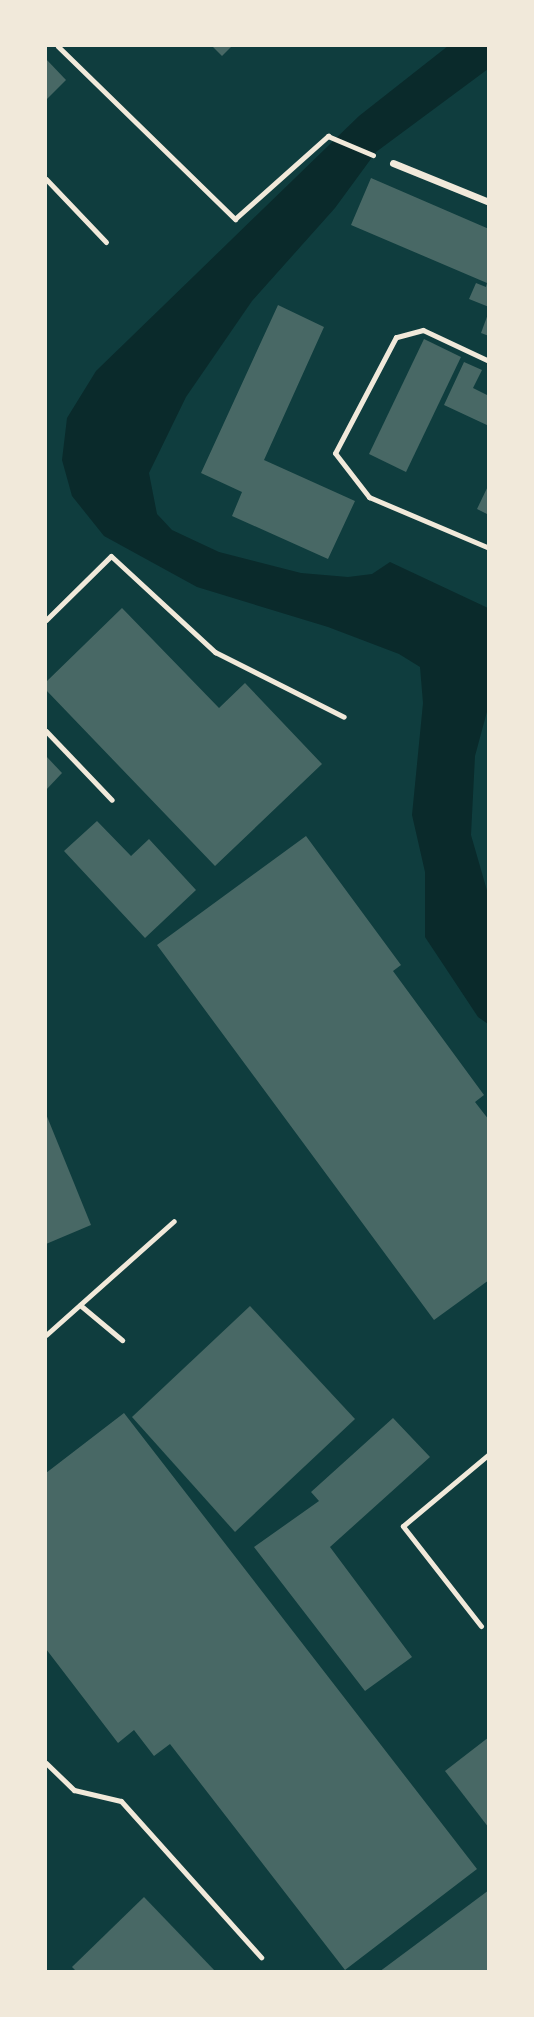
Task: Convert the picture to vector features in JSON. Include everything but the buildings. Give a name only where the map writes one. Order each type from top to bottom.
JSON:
[{"type":"street","points":[[393,163],[488,202]]},
{"type":"lane","points":[[46,179],[106,242]]},
{"type":"lane","points":[[488,361],[423,330],[396,337],[335,453],[369,497],[488,548]]},
{"type":"lane","points":[[46,620],[111,556],[215,652],[344,717]]},
{"type":"lane","points":[[46,731],[112,800]]},
{"type":"lane","points":[[46,1335],[174,1220]]},
{"type":"lane","points":[[80,1305],[122,1340]]},
{"type":"lane","points":[[481,1626],[403,1526],[488,1454]]},
{"type":"lane","points":[[46,1763],[74,1790],[121,1801],[261,1957]]},
{"type":"path","points":[[58,46],[234,219],[328,136],[393,163]]},
{"type":"water","points":[[448,46],[488,46],[488,69],[376,152],[335,208],[252,301],[186,397],[149,473],[157,514],[172,530],[219,552],[301,573],[348,577],[372,574],[390,562],[488,608],[488,708],[475,756],[471,835],[488,894],[488,1024],[478,1017],[425,937],[425,872],[412,815],[423,703],[420,667],[399,654],[328,627],[197,587],[104,536],[72,496],[62,460],[67,418],[96,371],[359,116]]}]
